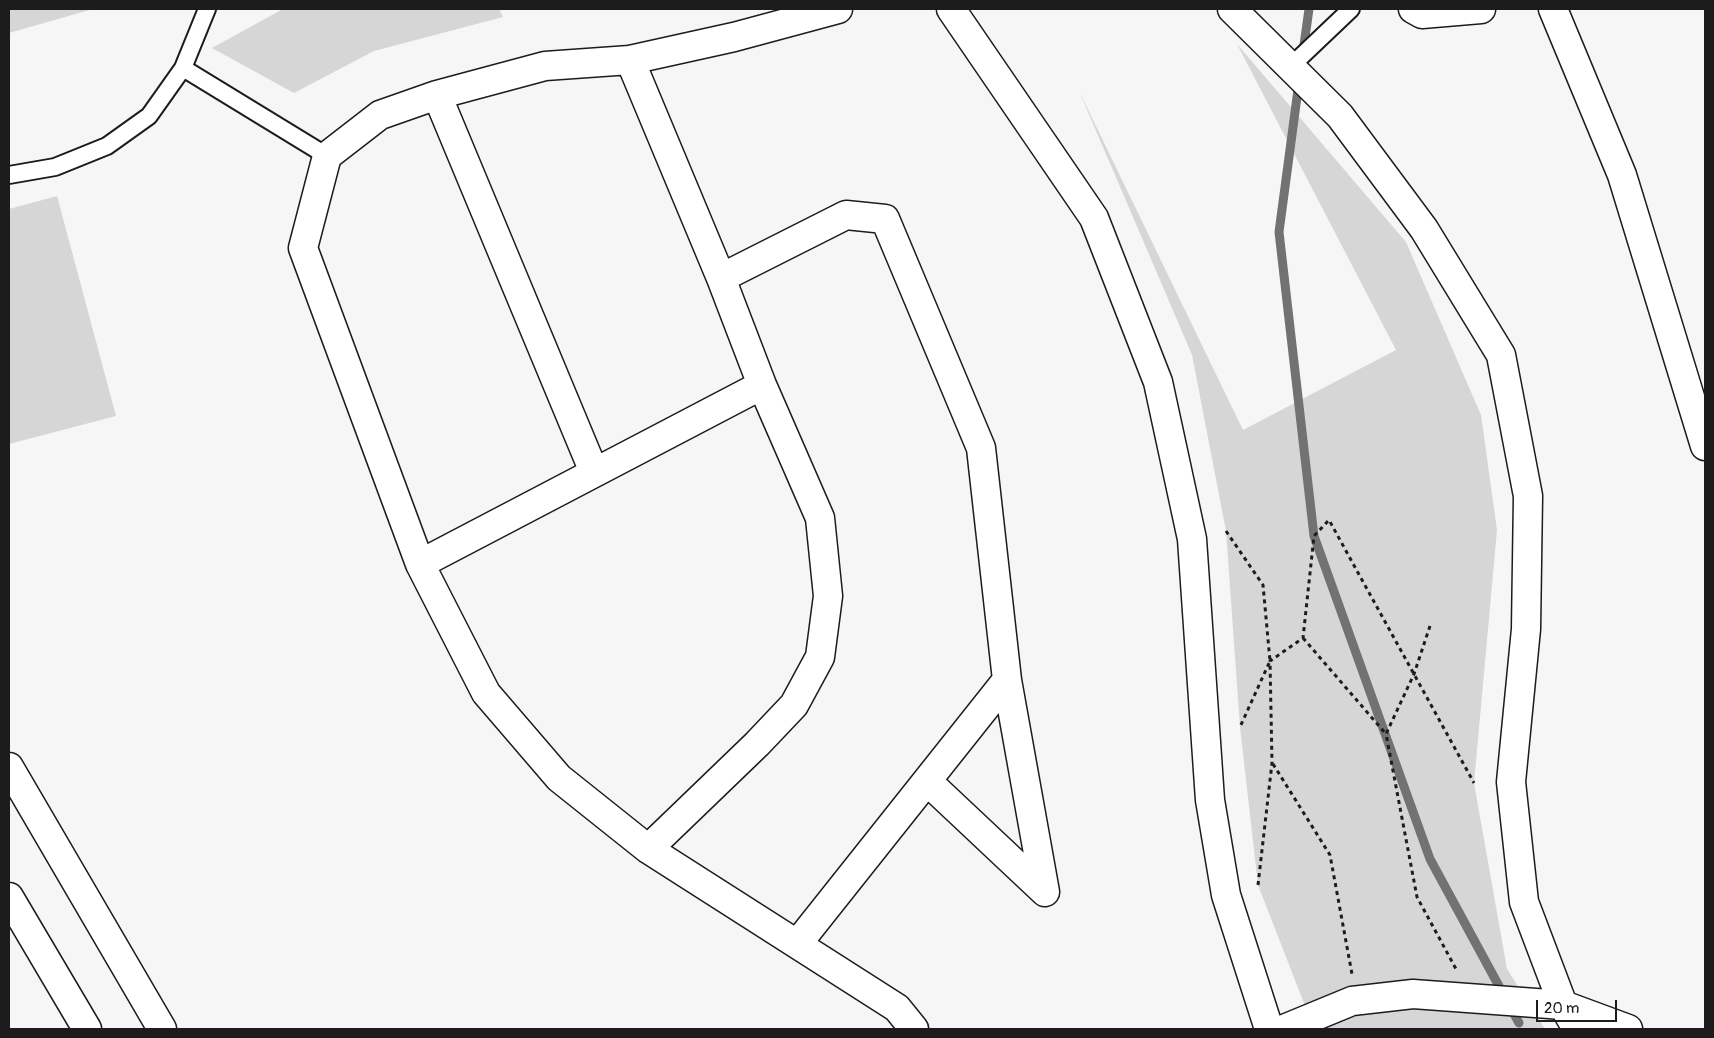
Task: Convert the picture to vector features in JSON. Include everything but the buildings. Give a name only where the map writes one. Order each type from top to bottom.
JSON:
[{"type":"street","points":[[838,9],[734,37],[630,60],[545,66],[437,95],[380,114],[327,156],[304,248],[420,564],[486,694],[560,778],[648,850],[897,1008],[914,1029]]},
{"type":"street","points":[[951,9],[1094,218],[1158,382],[1192,538],[1210,800],[1226,896],[1269,1029]]},
{"type":"street","points":[[1232,9],[1340,116],[1424,229],[1501,355],[1528,496],[1526,629],[1512,782],[1524,902],[1563,1005]]},
{"type":"street","points":[[1413,9],[1422,14],[1481,9]]},
{"type":"street","points":[[1551,9],[1622,175],[1705,446]]},
{"type":"street","points":[[630,60],[721,278],[762,385],[820,518],[828,596],[820,657],[794,705],[757,744],[648,850]]},
{"type":"street","points":[[437,95],[594,472]]},
{"type":"street","points":[[721,278],[846,215],[885,219],[981,448],[1007,680],[1045,892],[927,781]]},
{"type":"street","points":[[420,564],[762,385]]},
{"type":"street","points":[[798,944],[1007,680]]},
{"type":"street","points":[[9,766],[162,1029]]},
{"type":"street","points":[[9,897],[87,1029]]},
{"type":"street","points":[[1284,1029],[1352,1001],[1413,994],[1563,1005],[1593,1020],[1628,1029]]},
{"type":"lane","points":[[9,175],[55,167],[107,146],[149,116],[182,68],[208,9]]},
{"type":"lane","points":[[1290,67],[1351,9]]},
{"type":"lane","points":[[182,68],[327,156]]},
{"type":"path","points":[[1474,783],[1329,520],[1314,536],[1303,638],[1386,734],[1417,897],[1455,968],[1483,999]]},
{"type":"path","points":[[1226,531],[1263,585],[1270,661],[1272,763],[1258,885]]},
{"type":"path","points":[[1386,734],[1414,674],[1430,626]]},
{"type":"path","points":[[1240,728],[1270,661],[1303,638]]},
{"type":"path","points":[[1272,763],[1330,855],[1352,968],[1352,1001]]},
{"type":"shaded area","points":[[9,9],[93,9],[9,33]]},
{"type":"shaded area","points":[[283,9],[499,9],[503,17],[374,51],[294,93],[212,48]]},
{"type":"shaded area","points":[[1237,44],[1406,242],[1481,415],[1497,530],[1474,783],[1507,969],[1545,1029],[1314,1029],[1258,885],[1240,727],[1226,531],[1192,355],[1079,91],[1243,430],[1396,350]]},
{"type":"shaded area","points":[[57,196],[116,416],[9,444],[9,209]]},
{"type":"waterway","points":[[1303,52],[1309,9]]},
{"type":"waterway","points":[[1299,82],[1279,232],[1314,536],[1430,859],[1519,1023]]}]
